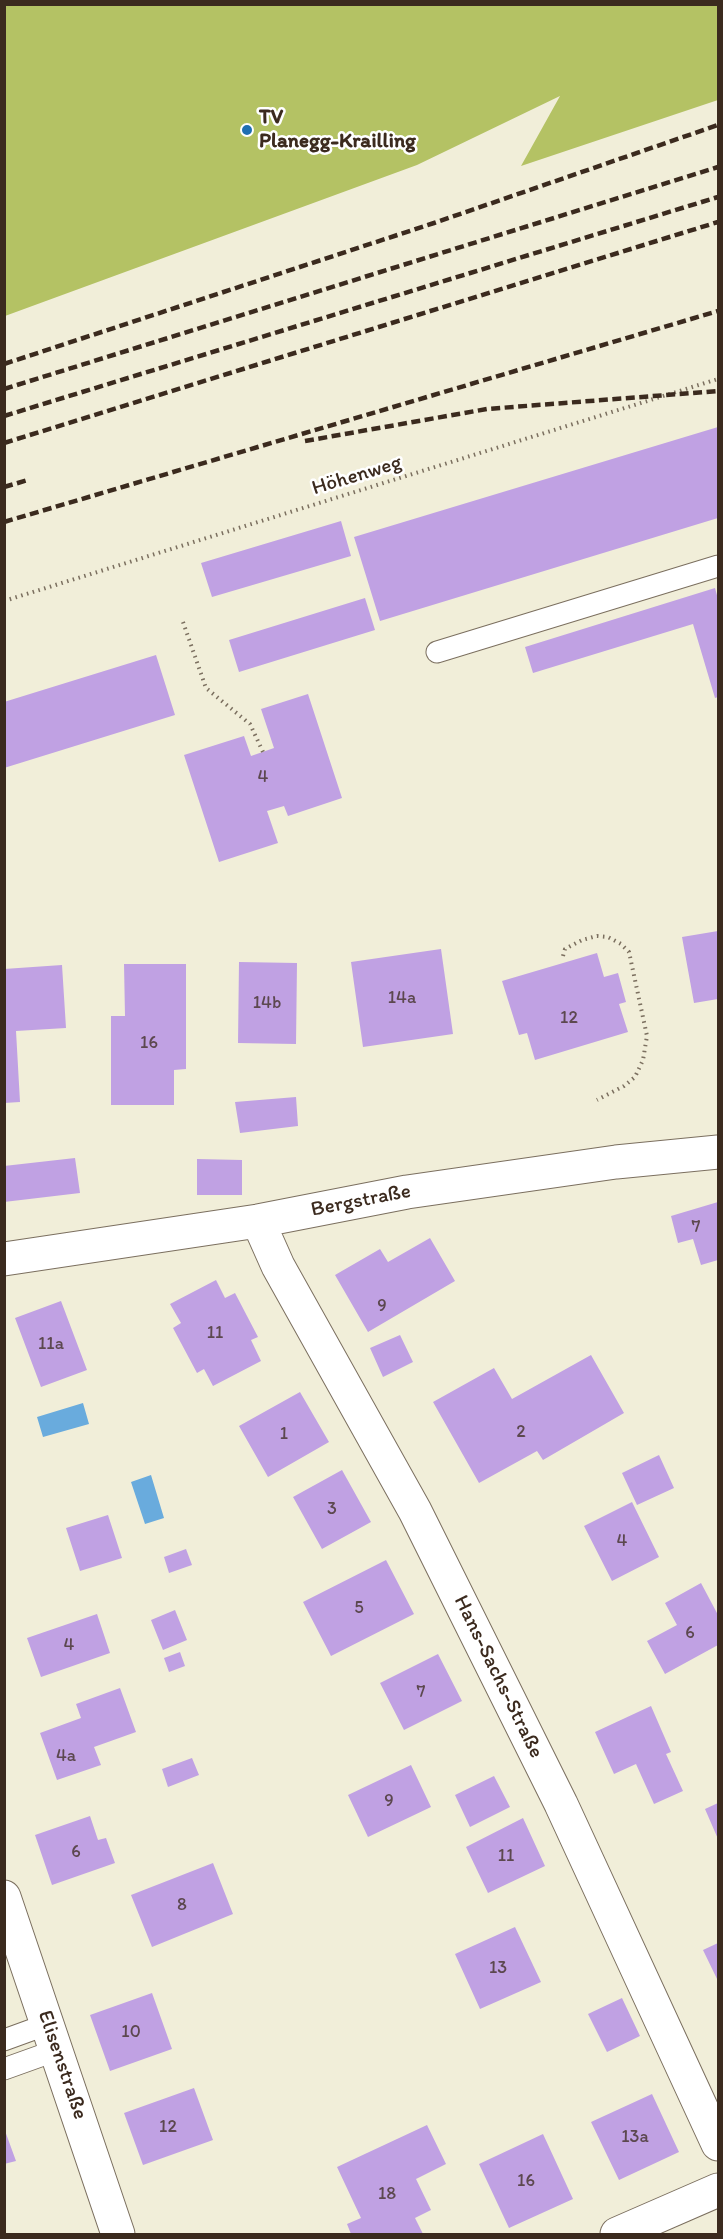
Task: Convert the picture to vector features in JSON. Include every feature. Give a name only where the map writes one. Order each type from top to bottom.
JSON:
[{"type":"street","name":"Bergstraße","points":[[4,1259],[258,1221],[407,1192],[616,1162],[718,1152]]},
{"type":"street","name":"Hans-Sachs-Straße","points":[[258,1221],[279,1266],[425,1532],[561,1804],[718,2144]]},
{"type":"street","name":"Elisenstraße","points":[[4,1897],[118,2235]]},
{"type":"street","points":[[617,2235],[718,2190]]},
{"type":"lane","points":[[437,652],[718,566]]},
{"type":"lane","points":[[4,2040],[52,2037]]},
{"type":"lane","points":[[4,2069],[52,2037]]},
{"type":"path","name":"Höhenweg","points":[[4,602],[718,379]]},
{"type":"path","points":[[183,622],[206,688],[250,724],[263,752]]},
{"type":"path","points":[[564,956],[565,949],[582,940],[597,936],[608,937],[621,944],[629,952],[647,1036],[644,1060],[635,1077],[624,1086],[597,1100]]},
{"type":"green space","name":"TV Planegg-Krailling","points":[[4,5],[718,5],[718,100],[521,166],[560,96],[417,165],[5,316]]},
{"type":"water","points":[[83,1403],[89,1424],[43,1437],[37,1417]]},
{"type":"water","points":[[151,1475],[164,1518],[145,1524],[131,1482]]},
{"type":"building","points":[[718,427],[718,518],[380,621],[354,537]]},
{"type":"building","points":[[341,521],[351,556],[212,597],[201,563]]},
{"type":"building","points":[[715,588],[718,599],[718,697],[715,698],[693,624],[533,673],[525,647]]},
{"type":"building","points":[[365,598],[375,630],[239,672],[229,640]]},
{"type":"building","points":[[156,655],[175,715],[4,768],[4,702]]},
{"type":"building","points":[[308,694],[342,798],[288,816],[284,806],[267,811],[278,843],[219,862],[184,755],[244,736],[251,756],[274,748],[261,709]]},
{"type":"building","points":[[718,931],[718,999],[694,1003],[682,937]]},
{"type":"building","points":[[441,949],[453,1034],[363,1047],[351,962]]},
{"type":"building","points":[[597,953],[604,977],[618,973],[626,1002],[619,1004],[628,1032],[535,1060],[527,1033],[519,1035],[502,981]]},
{"type":"building","points":[[239,962],[297,963],[296,1044],[238,1043]]},
{"type":"building","points":[[124,964],[186,964],[186,1069],[174,1070],[174,1105],[111,1105],[111,1016],[125,1016]]},
{"type":"building","points":[[62,965],[66,1028],[16,1031],[20,1102],[4,1103],[4,969]]},
{"type":"building","points":[[296,1097],[298,1126],[240,1133],[235,1102]]},
{"type":"building","points":[[75,1158],[80,1193],[4,1202],[4,1166]]},
{"type":"building","points":[[197,1159],[242,1160],[242,1195],[197,1195]]},
{"type":"building","points":[[718,1202],[718,1260],[701,1265],[693,1239],[678,1243],[671,1216]]},
{"type":"building","points":[[430,1238],[455,1281],[368,1332],[335,1275],[380,1249],[388,1262]]},
{"type":"building","points":[[216,1280],[225,1298],[235,1293],[258,1337],[251,1340],[261,1361],[213,1386],[204,1369],[197,1373],[173,1328],[181,1323],[170,1304]]},
{"type":"building","points":[[61,1301],[87,1370],[41,1387],[15,1318]]},
{"type":"building","points":[[400,1335],[413,1362],[383,1377],[370,1348]]},
{"type":"building","points":[[591,1355],[624,1413],[543,1460],[537,1451],[479,1483],[433,1402],[494,1368],[512,1399]]},
{"type":"building","points":[[300,1392],[329,1442],[268,1477],[239,1426]]},
{"type":"building","points":[[659,1455],[674,1488],[637,1505],[622,1473]]},
{"type":"building","points":[[342,1470],[371,1522],[322,1549],[293,1497]]},
{"type":"building","points":[[632,1502],[659,1557],[612,1581],[584,1526]]},
{"type":"building","points":[[108,1515],[122,1558],[80,1571],[66,1528]]},
{"type":"building","points":[[186,1549],[192,1565],[169,1573],[164,1557]]},
{"type":"building","points":[[386,1560],[414,1614],[331,1656],[303,1602]]},
{"type":"building","points":[[701,1583],[718,1615],[718,1645],[665,1674],[647,1641],[677,1625],[665,1603]]},
{"type":"building","points":[[175,1610],[187,1640],[163,1650],[151,1620]]},
{"type":"building","points":[[97,1614],[110,1653],[41,1677],[27,1638]]},
{"type":"building","points":[[180,1652],[185,1666],[169,1672],[164,1658]]},
{"type":"building","points":[[438,1654],[462,1701],[404,1730],[380,1683]]},
{"type":"building","points":[[120,1688],[136,1732],[94,1747],[101,1765],[57,1780],[40,1733],[81,1718],[76,1704]]},
{"type":"building","points":[[651,1706],[671,1752],[666,1754],[683,1791],[654,1804],[636,1764],[614,1774],[595,1732]]},
{"type":"building","points":[[192,1758],[199,1775],[168,1787],[162,1769]]},
{"type":"building","points":[[411,1765],[431,1807],[368,1837],[348,1795]]},
{"type":"building","points":[[494,1776],[510,1807],[470,1827],[455,1795]]},
{"type":"building","points":[[718,1803],[718,1839],[705,1809]]},
{"type":"building","points":[[90,1816],[98,1840],[106,1838],[115,1863],[52,1885],[35,1835]]},
{"type":"building","points":[[523,1818],[545,1866],[488,1893],[466,1847]]},
{"type":"building","points":[[213,1863],[233,1914],[152,1947],[131,1895]]},
{"type":"building","points":[[515,1927],[541,1982],[480,2009],[455,1954]]},
{"type":"building","points":[[718,1943],[718,1981],[703,1950]]},
{"type":"building","points":[[152,1993],[172,2049],[110,2071],[90,2015]]},
{"type":"building","points":[[622,1998],[640,2036],[607,2052],[588,2014]]},
{"type":"building","points":[[194,2088],[213,2140],[143,2165],[124,2113]]},
{"type":"building","points":[[652,2094],[679,2152],[619,2180],[591,2122]]},
{"type":"building","points":[[427,2125],[446,2164],[416,2179],[431,2210],[415,2218],[423,2234],[351,2234],[347,2224],[361,2218],[337,2167]]},
{"type":"building","points":[[4,2128],[16,2161],[4,2164]]},
{"type":"building","points":[[543,2134],[573,2199],[509,2228],[479,2164]]},
{"type":"railway","points":[[4,364],[434,223],[718,125]]},
{"type":"railway","points":[[4,389],[718,167]]},
{"type":"railway","points":[[4,416],[718,197]]},
{"type":"railway","points":[[4,443],[718,222]]},
{"type":"railway","points":[[4,522],[718,311]]},
{"type":"railway","points":[[305,441],[487,409],[718,391]]},
{"type":"railway","points":[[4,487],[28,480]]},
{"type":"place","name":"TV Planegg-Krailling","points":[[247,130]]}]
